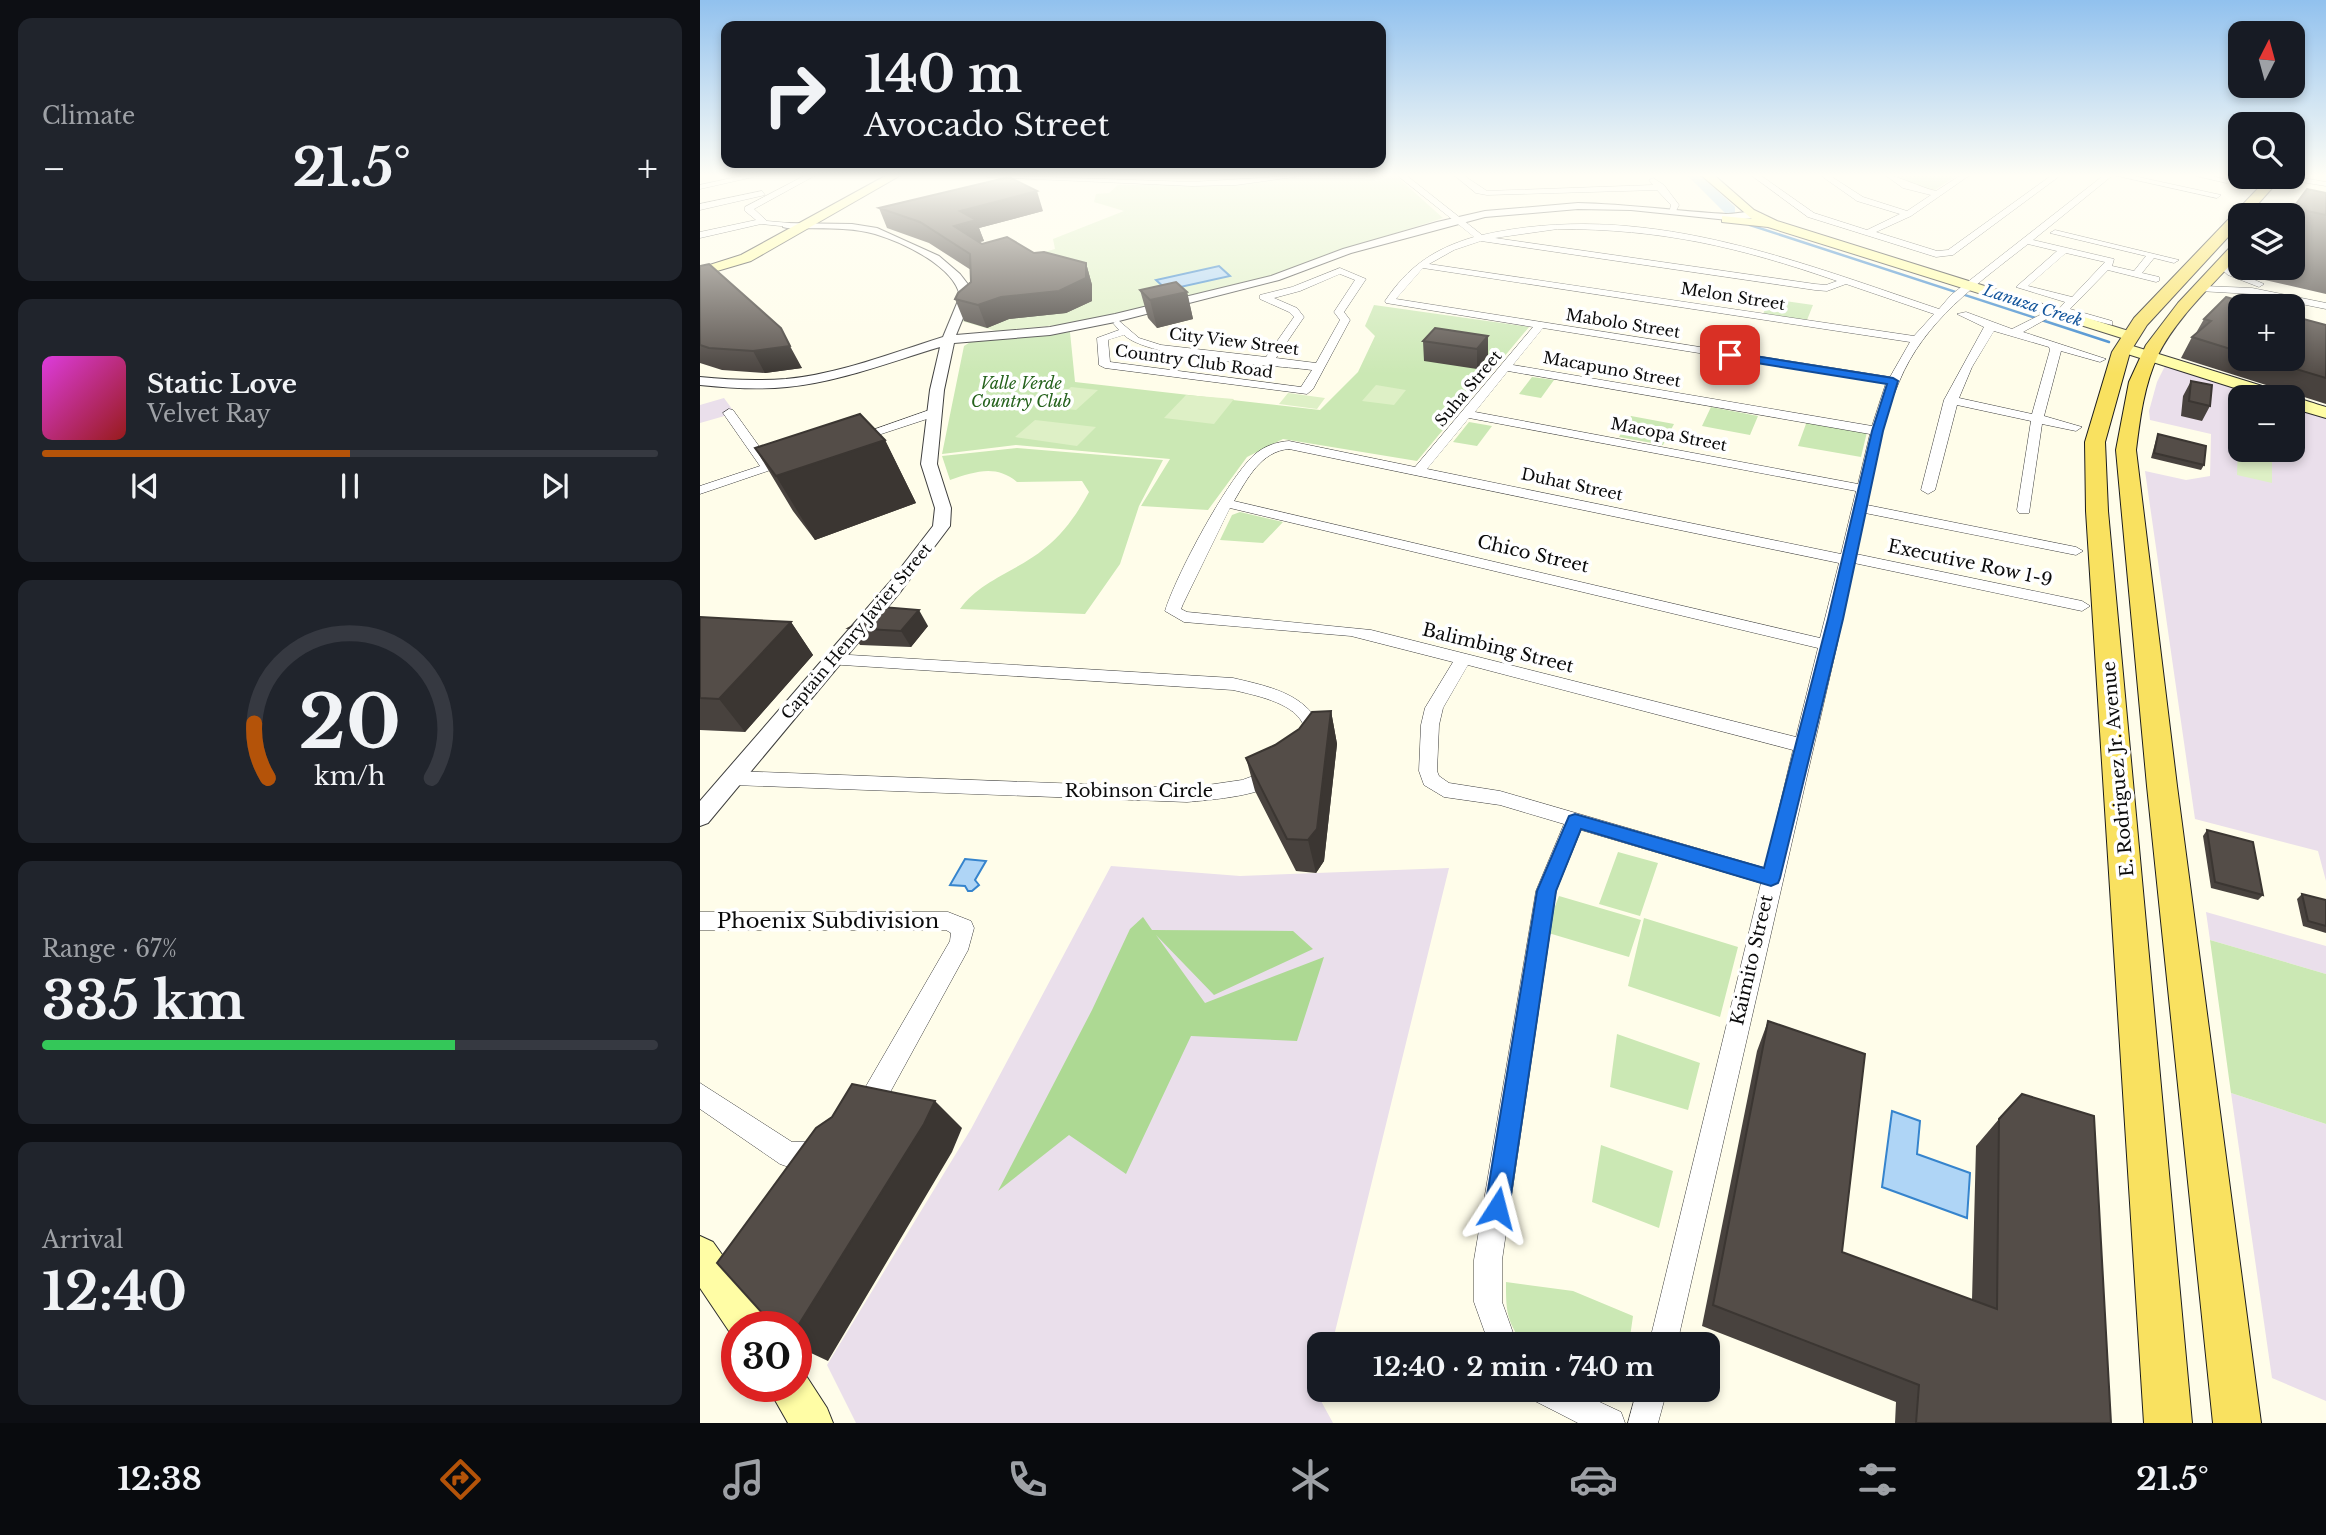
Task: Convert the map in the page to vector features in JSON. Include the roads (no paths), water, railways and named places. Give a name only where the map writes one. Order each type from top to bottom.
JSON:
[{"type":"main road","points":[[700,266],[721,260],[759,241]]},
{"type":"main road","points":[[700,272],[736,262],[777,241]]},
{"type":"main road","points":[[1815,241],[1959,299],[2130,343],[2246,385]]},
{"type":"main road","name":"E. Rodriguez Jr. Avenue","points":[[2168,1423],[2097,511],[2095,442],[2140,322],[2216,241]]},
{"type":"main road","points":[[744,250],[760,251]]},
{"type":"main road","points":[[2205,253],[2225,262]]},
{"type":"main road","name":"E. Rodriguez Jr. Avenue","points":[[2130,343],[2203,289],[2228,259]]},
{"type":"main road","points":[[1959,299],[2009,298],[2044,319]]},
{"type":"main road","name":"E. Rodriguez Jr. Avenue","points":[[2130,343],[2131,411],[2126,450],[2128,477],[2237,1423]]},
{"type":"main road","points":[[2305,406],[2326,413]]},
{"type":"main road","points":[[700,1255],[739,1311]]},
{"type":"main road","points":[[798,1402],[812,1423]]},
{"type":"street","name":"Captain Henry Javier Street","points":[[700,817],[913,566],[941,526],[943,508],[929,464],[935,412],[951,333],[966,296],[964,287],[956,276],[935,258],[903,241]]},
{"type":"street","points":[[700,373],[736,379],[788,377],[868,362],[951,333],[1060,327],[1115,318],[1275,278],[1381,241]]},
{"type":"street","points":[[1419,265],[1443,251],[1470,241]]},
{"type":"street","points":[[1503,241],[1815,287],[1827,288],[1843,282]]},
{"type":"street","points":[[1720,241],[1843,282],[1959,299],[1993,327],[2053,346],[2130,343]]},
{"type":"street","points":[[1895,241],[1936,254],[1950,253],[1966,241]]},
{"type":"street","name":"Kaimito Street","points":[[1666,1332],[1771,878],[1829,645],[1877,431],[1893,381],[1917,340],[1959,299],[2027,241]]},
{"type":"street","points":[[2029,241],[2111,261],[2076,300],[2063,310],[2130,343]]},
{"type":"street","points":[[2009,298],[2066,241]]},
{"type":"street","points":[[2093,241],[2174,260]]},
{"type":"street","points":[[2136,274],[2152,255]]},
{"type":"street","points":[[2225,262],[2240,278],[2326,306]]},
{"type":"street","name":"Mabolo Street","points":[[1419,265],[1407,274],[1390,301],[1893,381]]},
{"type":"street","name":"Melon Street","points":[[1419,265],[1917,340]]},
{"type":"street","points":[[2106,267],[2156,279]]},
{"type":"street","points":[[1268,362],[1299,317],[1293,310],[1264,297],[1296,289],[1342,271],[1361,279],[1339,312],[1345,320],[1319,367]]},
{"type":"street","points":[[2022,288],[2072,301]]},
{"type":"street","points":[[2203,289],[2272,290],[2326,299]]},
{"type":"street","name":"City View Street","points":[[1115,318],[1135,340],[1160,348],[1319,367]]},
{"type":"street","points":[[2013,333],[2044,319]]},
{"type":"street","points":[[2026,337],[2039,327],[2044,319]]},
{"type":"street","name":"Suha Street","points":[[1420,470],[1540,325]]},
{"type":"street","points":[[1928,489],[1950,400],[1967,362],[1988,328],[1993,327]]},
{"type":"street","name":"Country Club Road","points":[[1127,331],[1102,338],[1105,365],[1303,391],[1319,367]]},
{"type":"street","points":[[700,381],[742,386],[788,383],[828,376],[951,333]]},
{"type":"street","points":[[2024,510],[2036,418],[2042,389],[2056,350],[2053,346]]},
{"type":"street","name":"Macapuno Street","points":[[1506,367],[1877,431]]},
{"type":"street","points":[[1950,400],[2076,427]]},
{"type":"street","points":[[838,444],[935,412]]},
{"type":"street","points":[[729,414],[768,468]]},
{"type":"street","name":"Macopa Street","points":[[1467,414],[1863,498],[2076,551]]},
{"type":"street","name":"Duhat Street","points":[[1227,503],[1259,457],[1280,445],[1289,444],[1849,558]]},
{"type":"street","points":[[700,490],[804,456]]},
{"type":"street","name":"Balimbing Street","points":[[1227,503],[1175,604],[1173,611],[1177,615],[1351,631],[1804,746]]},
{"type":"street","name":"Chico Street","points":[[1227,503],[1429,548],[1829,645]]},
{"type":"street","name":"Executive Row 1-9","points":[[1849,558],[2082,606]]},
{"type":"street","points":[[1463,659],[1434,708],[1430,725],[1428,771],[1431,780],[1444,790],[1500,798],[1771,878]]},
{"type":"street","points":[[833,660],[1233,684],[1264,691],[1309,718],[1315,734],[1305,752]]},
{"type":"street","name":"Robinson Circle","points":[[733,778],[1187,794],[1227,790],[1261,782],[1285,769]]},
{"type":"street","points":[[1499,1332],[1488,1302],[1488,1260],[1546,891],[1575,821]]},
{"type":"street","name":"Phoenix Subdivision","points":[[700,921],[948,921],[963,928],[960,943],[845,1140],[822,1154],[789,1155],[700,1095]]},
{"type":"street","points":[[1568,1402],[1611,1423]]},
{"type":"street","points":[[1643,1423],[1649,1402]]},
{"type":"water","points":[[1219,266],[1230,276],[1167,290],[1156,280]]},
{"type":"water","points":[[965,859],[986,861],[975,880],[979,885],[972,891],[968,891],[965,886],[950,885]]},
{"type":"water","points":[[1892,1111],[1920,1121],[1917,1154],[1970,1173],[1967,1218],[1882,1187]]},
{"type":"waterway","name":"Lanuza Creek","points":[[1800,241],[2109,342]]},
{"type":"park label","name":"Valle Verde Country Club","points":[[1021,392]]}]
